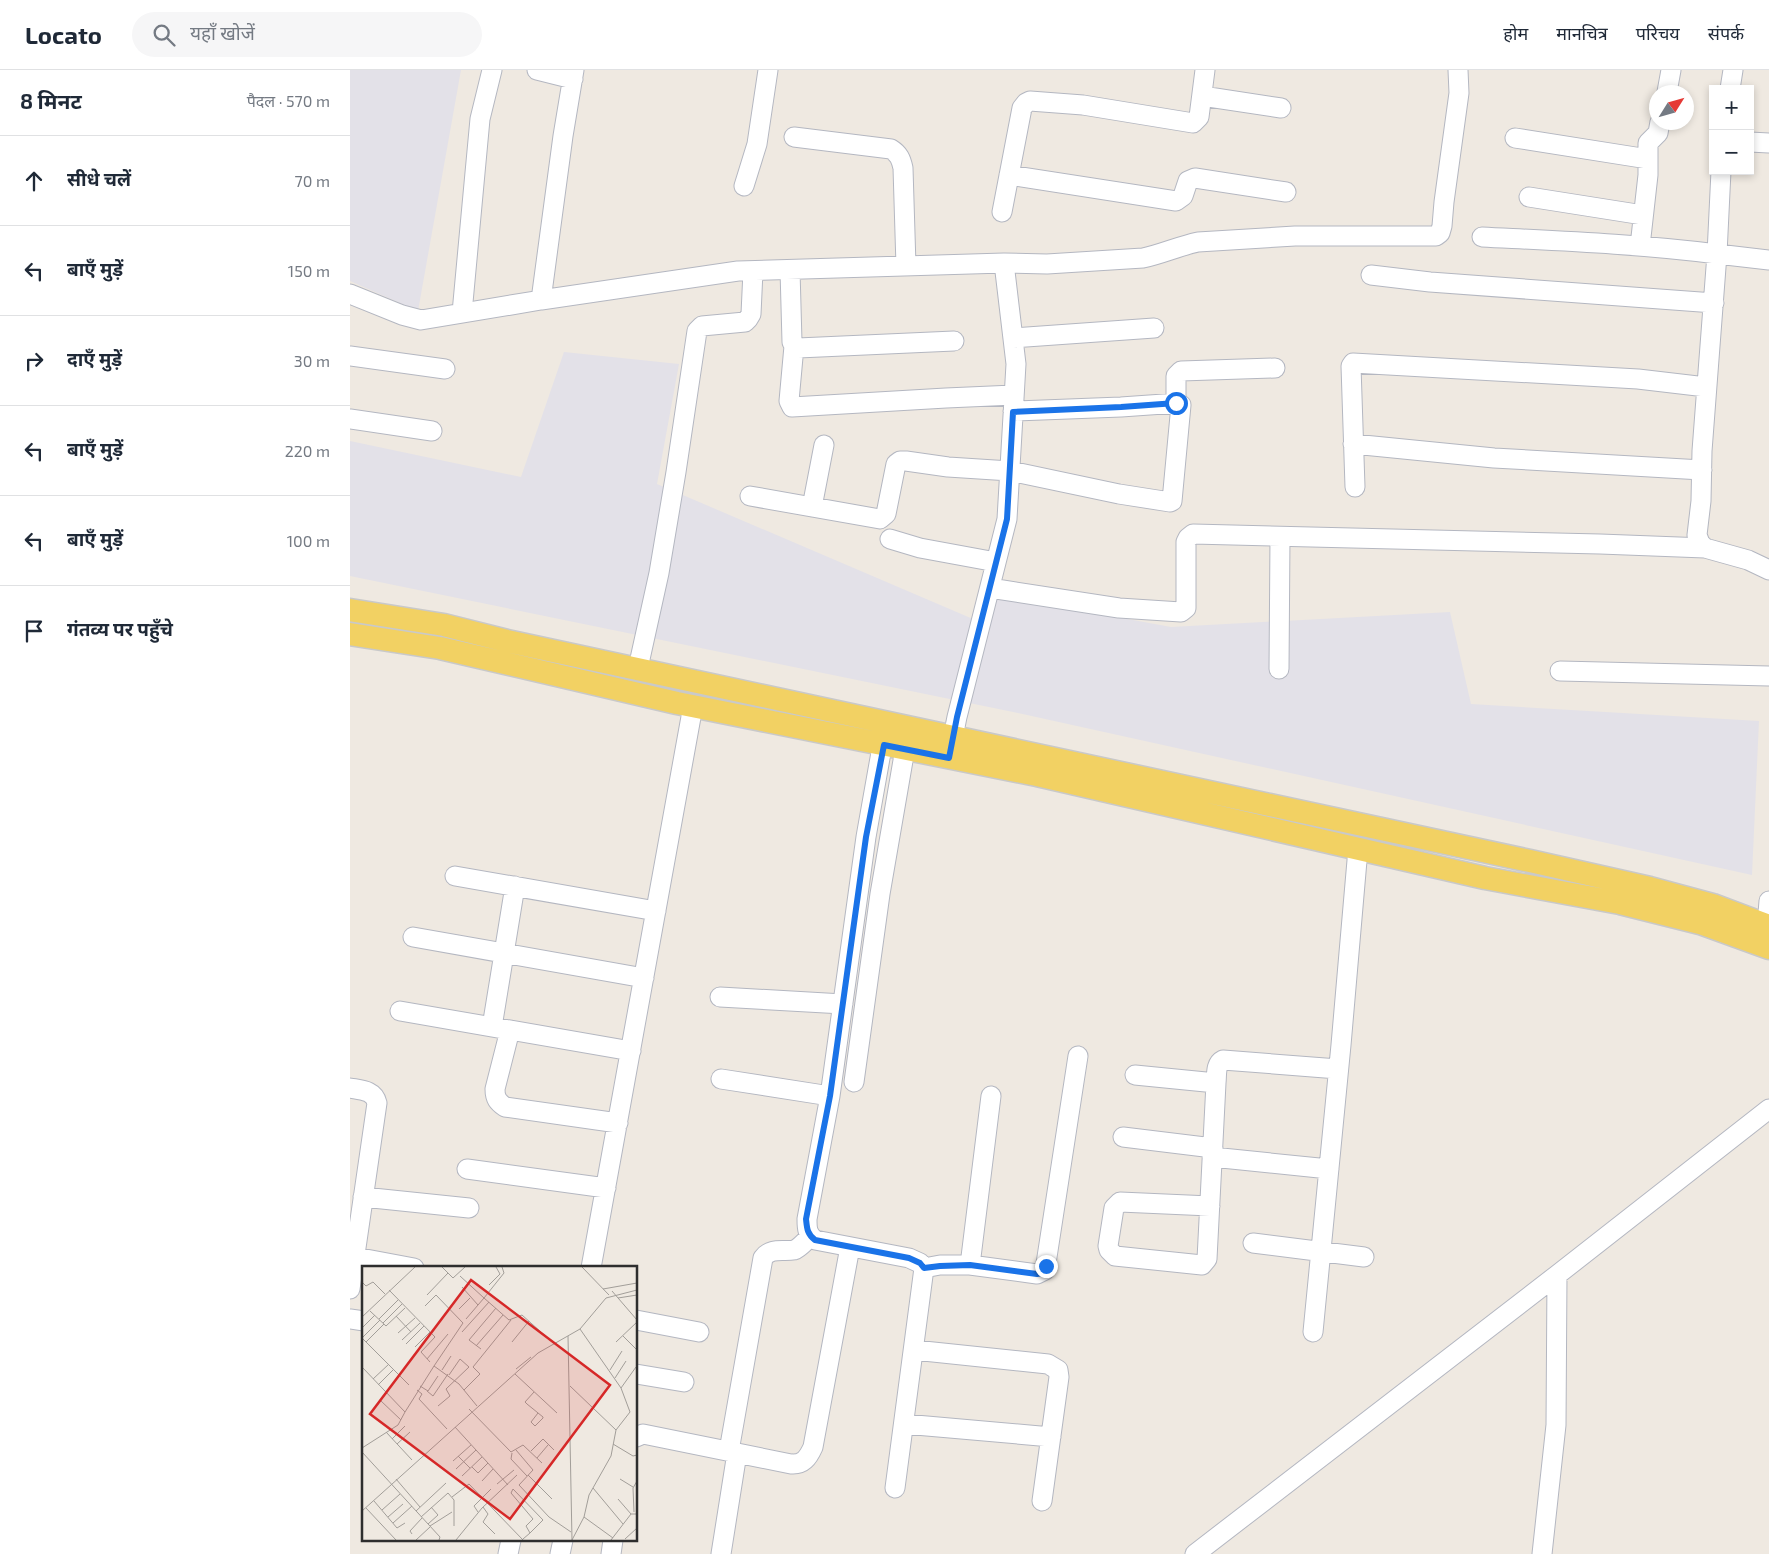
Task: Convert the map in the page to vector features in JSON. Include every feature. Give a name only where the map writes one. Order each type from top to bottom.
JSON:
[{"type":"main road","points":[[350,610],[444,625],[1431,839],[1650,888],[1712,905],[1768,926]]},
{"type":"main road","points":[[350,634],[440,648],[693,706],[1037,775],[1484,878],[1620,903],[1700,923],[1769,948]]},
{"type":"street","points":[[462,313],[480,119],[492,70]]},
{"type":"street","points":[[537,70],[573,75],[541,300]]},
{"type":"street","points":[[744,186],[757,144],[768,70]]},
{"type":"street","points":[[1002,212],[1022,108],[1030,101],[1083,105],[1189,123],[1197,120],[1199,117],[1205,70]]},
{"type":"street","points":[[350,294],[413,319],[421,320],[541,300],[738,272],[1004,263],[1047,264],[1143,258],[1198,242],[1295,236],[1436,236],[1440,233],[1442,226],[1459,93],[1458,70]]},
{"type":"street","points":[[1668,85],[1671,70]]},
{"type":"street","points":[[1731,85],[1733,70]]},
{"type":"street","points":[[1202,96],[1281,108]]},
{"type":"street","points":[[1640,246],[1648,143],[1657,136],[1658,130]]},
{"type":"street","points":[[794,137],[891,149],[896,152],[901,158],[903,168],[906,266]]},
{"type":"street","points":[[1515,138],[1648,159]]},
{"type":"street","points":[[1754,142],[1769,144]]},
{"type":"street","points":[[1009,175],[1176,201],[1183,196],[1188,181],[1195,178],[1286,192]]},
{"type":"street","points":[[1705,548],[1700,543],[1697,535],[1701,501],[1706,387],[1714,303],[1721,175]]},
{"type":"street","points":[[1529,197],[1643,215]]},
{"type":"street","points":[[1482,237],[1640,246],[1769,260]]},
{"type":"street","points":[[949,758],[1007,519],[1016,364],[1004,263]]},
{"type":"street","points":[[750,496],[880,519],[886,514],[896,464],[900,461],[948,467],[1010,471],[1119,494],[1170,502],[1172,499],[1181,406],[1176,403],[1121,407],[1014,403],[946,398],[792,407],[789,401],[794,346],[792,342],[790,270]]},
{"type":"street","points":[[638,668],[659,573],[697,331],[702,326],[745,322],[748,319],[751,314],[753,271]]},
{"type":"street","points":[[1371,274],[1430,282],[1714,303]]},
{"type":"street","points":[[1013,338],[1154,328]]},
{"type":"street","points":[[794,346],[798,348],[954,341]]},
{"type":"street","points":[[350,356],[445,369]]},
{"type":"street","points":[[1355,487],[1351,366],[1355,362],[1638,379],[1706,387]]},
{"type":"street","points":[[1176,403],[1176,376],[1180,371],[1275,368]]},
{"type":"street","points":[[350,419],[432,431]]},
{"type":"street","points":[[1353,444],[1494,458],[1702,470]]},
{"type":"street","points":[[812,507],[824,445]]},
{"type":"street","points":[[990,588],[1119,608],[1181,612],[1186,608],[1186,542],[1193,534],[1705,548],[1748,560],[1769,570]]},
{"type":"street","points":[[1279,669],[1280,537]]},
{"type":"street","points":[[890,539],[920,548],[996,562]]},
{"type":"street","points":[[440,648],[444,625]]},
{"type":"street","points":[[1560,671],[1769,676]]},
{"type":"street","points":[[591,1266],[693,706]]},
{"type":"street","points":[[854,1082],[880,894],[894,747],[886,721]]},
{"type":"street","points":[[894,747],[866,837],[830,1096],[806,1219],[807,1230],[810,1236],[819,1241],[909,1258],[920,1263],[924,1268],[895,1488]]},
{"type":"street","points":[[1426,865],[1431,839]]},
{"type":"street","points":[[1312,1332],[1358,849]]},
{"type":"street","points":[[455,876],[656,911]]},
{"type":"street","points":[[515,886],[504,953],[501,1028],[495,1097],[505,1107],[618,1123]]},
{"type":"street","points":[[1768,926],[1769,901]]},
{"type":"street","points":[[413,937],[644,978]]},
{"type":"street","points":[[720,997],[843,1004]]},
{"type":"street","points":[[400,1011],[631,1051]]},
{"type":"street","points":[[924,1268],[970,1265],[1037,1274],[1045,1270],[1078,1056]]},
{"type":"street","points":[[1210,1206],[1128,1202],[1116,1204],[1108,1246],[1109,1250],[1115,1256],[1202,1264],[1207,1259],[1210,1206],[1212,1153],[1216,1083],[1218,1065],[1223,1060],[1338,1070]]},
{"type":"street","points":[[1135,1075],[1216,1083]]},
{"type":"street","points":[[720,1079],[830,1096]]},
{"type":"street","points":[[350,1088],[371,1093],[376,1098],[377,1103],[352,1256],[350,1289]]},
{"type":"street","points":[[970,1265],[992,1096]]},
{"type":"street","points":[[1195,1554],[1769,1109]]},
{"type":"street","points":[[1123,1137],[1212,1153],[1329,1169]]},
{"type":"street","points":[[467,1169],[606,1188]]},
{"type":"street","points":[[363,1197],[470,1208]]},
{"type":"street","points":[[722,1554],[733,1452],[763,1258],[766,1253],[797,1249],[810,1236]]},
{"type":"street","points":[[1253,1242],[1364,1257]]},
{"type":"street","points":[[638,1435],[643,1434],[798,1464],[808,1457],[813,1447],[850,1247]]},
{"type":"street","points":[[352,1256],[404,1266]]},
{"type":"street","points":[[1542,1554],[1556,1425],[1557,1275]]},
{"type":"street","points":[[638,1320],[699,1332]]},
{"type":"street","points":[[914,1350],[1048,1364],[1056,1367],[1059,1376],[1042,1501]]},
{"type":"street","points":[[638,1374],[684,1382]]},
{"type":"street","points":[[904,1424],[1051,1437]]},
{"type":"shaded area","points":[[350,70],[461,70],[418,311],[350,281]]},
{"type":"shaded area","points":[[564,352],[679,364],[657,484],[987,625],[991,594],[1171,627],[1450,612],[1471,704],[1759,721],[1752,875],[1018,713],[350,576],[350,441],[521,477]]},
{"type":"route","points":[[1046,1266],[1042,1273],[1037,1274],[970,1265],[924,1268],[920,1263],[909,1258],[815,1240],[807,1230],[806,1219],[830,1096],[866,837],[884,745],[949,758],[957,717],[1007,519],[1013,412],[1176,403]]}]
